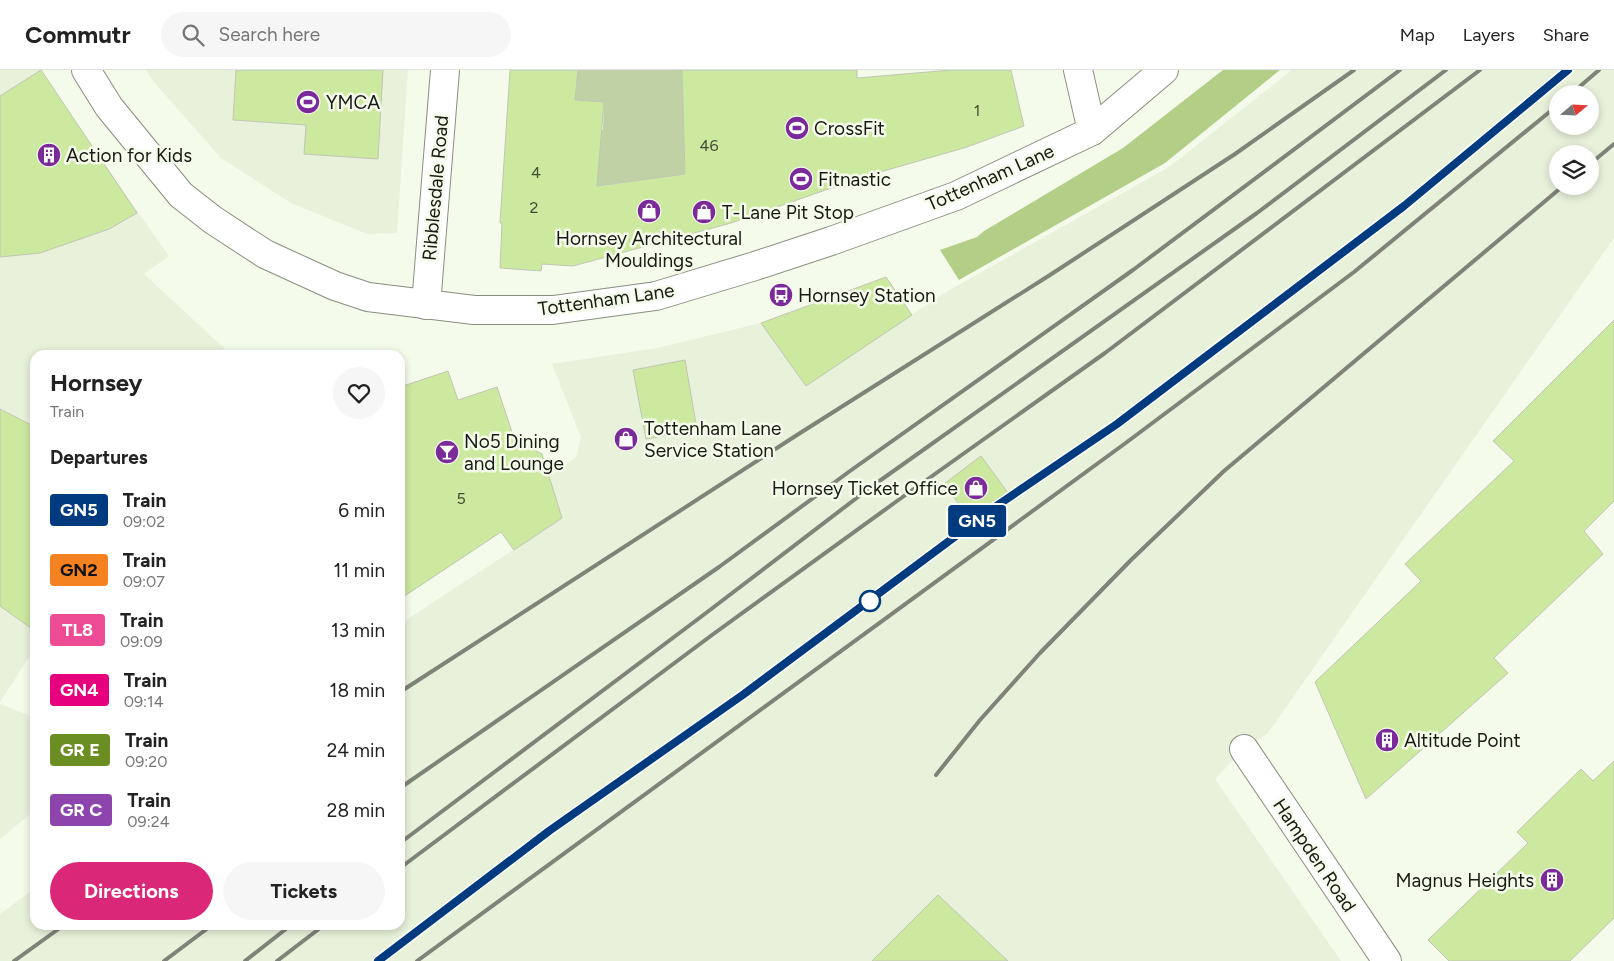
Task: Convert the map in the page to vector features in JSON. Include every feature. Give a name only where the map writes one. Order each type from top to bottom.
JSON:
[{"type":"main road","name":"Tottenham Lane","points":[[86,70],[109,107],[180,195],[213,220],[265,254],[335,286],[368,297],[474,310],[553,310],[656,296],[774,260],[956,196],[1092,131],[1164,70]]},
{"type":"main road","name":"Ribblesdale Road","points":[[426,305],[445,70]]},
{"type":"main road","points":[[1078,70],[1092,131]]},
{"type":"main road","name":"Hampden Road","points":[[1244,749],[1387,961]]},
{"type":"shaded area","points":[[0,70],[41,70],[62,104],[169,256],[144,274],[224,348],[223,350],[30,350],[30,656],[0,702]]},
{"type":"shaded area","points":[[146,70],[408,70],[397,233],[367,234],[291,203],[221,158],[153,81]]},
{"type":"shaded area","points":[[1292,70],[1614,70],[1614,238],[1268,733],[1244,749],[1215,779],[1341,961],[0,961],[0,914],[30,892],[30,930],[405,930],[405,621],[513,550],[494,519],[576,457],[581,437],[552,364],[657,348],[761,323],[806,385],[946,292],[1169,167]]},
{"type":"shaded area","points":[[0,704],[30,716],[30,814],[0,839]]},
{"type":"green space","points":[[578,70],[682,70],[685,174],[589,187],[599,135],[603,129],[604,102],[575,100]]},
{"type":"green space","points":[[1223,70],[1280,70],[1165,163],[959,280],[940,250],[977,237],[1123,148]]},
{"type":"building","name":"Action for Kids","points":[[41,70],[137,213],[109,229],[40,253],[0,257],[0,96]]},
{"type":"building","name":"YMCA","points":[[236,70],[383,70],[378,159],[304,154],[306,125],[233,120]]},
{"type":"building","points":[[510,70],[578,70],[575,100],[604,102],[597,186],[685,174],[682,70],[857,70],[857,78],[951,70],[1011,70],[1024,126],[967,147],[863,177],[731,223],[573,266],[542,264],[541,271],[500,268],[502,223],[500,223]]},
{"type":"building","points":[[886,277],[912,315],[806,386],[761,323]]},
{"type":"building","points":[[1614,320],[1614,501],[1584,531],[1603,554],[1494,658],[1508,673],[1366,799],[1315,682],[1421,581],[1405,564],[1514,461],[1493,441]]},
{"type":"building","points":[[685,360],[697,430],[646,439],[633,370]]},
{"type":"building","points":[[448,371],[458,400],[497,387],[514,438],[542,454],[562,518],[514,550],[501,532],[405,596],[405,385]]},
{"type":"building","points":[[0,409],[30,424],[30,627],[0,606]]},
{"type":"building","name":"Hornsey Ticket Office","points":[[981,456],[1008,493],[971,520],[944,484]]},
{"type":"building","name":"Magnus Heights","points":[[1614,761],[1614,918],[1570,961],[1449,961],[1428,940],[1528,843],[1517,832],[1581,769],[1593,781]]},
{"type":"building","points":[[938,895],[1008,961],[872,961]]},
{"type":"railway","points":[[405,689],[797,435],[1050,275],[1235,154],[1354,70]]},
{"type":"railway","points":[[405,785],[719,567],[850,471],[1133,270],[1400,70]]},
{"type":"railway","points":[[405,839],[871,487],[1257,213],[1446,70]]},
{"type":"railway","points":[[405,864],[712,635],[1105,353],[1480,70]]},
{"type":"railway","points":[[378,961],[549,831],[744,694],[992,509],[1117,424],[1404,206],[1568,70]]},
{"type":"railway","points":[[1582,85],[1599,70]]},
{"type":"railway","points":[[417,961],[1127,442],[1354,272],[1549,112]]},
{"type":"railway","points":[[1599,156],[1614,144]]},
{"type":"railway","points":[[936,775],[980,720],[1040,653],[1131,560],[1224,471],[1552,195]]},
{"type":"railway","points":[[14,961],[57,930]]},
{"type":"railway","points":[[164,961],[205,930]]},
{"type":"railway","points":[[245,961],[285,930]]},
{"type":"railway","points":[[277,961],[317,930]]},
{"type":"train","name":"GN5","points":[[378,961],[549,831],[744,694],[992,509],[1117,424],[1404,206],[1568,70]]},
{"type":"place","name":"YMCA","points":[[308,102]]},
{"type":"place","name":"CrossFit","points":[[797,128]]},
{"type":"place","name":"Action for Kids","points":[[49,155]]},
{"type":"place","name":"Fitnastic","points":[[801,179]]},
{"type":"place","name":"Hornsey Architectural Mouldings","points":[[649,211]]},
{"type":"place","name":"T-Lane Pit Stop","points":[[704,212]]},
{"type":"place","name":"Hornsey Station","points":[[781,295]]},
{"type":"place","name":"Tottenham Lane Service Station","points":[[626,439]]},
{"type":"place","name":"No5 Dining and Lounge","points":[[447,452]]},
{"type":"place","name":"Hornsey Ticket Office","points":[[976,488]]},
{"type":"place","name":"Altitude Point","points":[[1387,740]]},
{"type":"place","name":"Magnus Heights","points":[[1552,880]]}]
